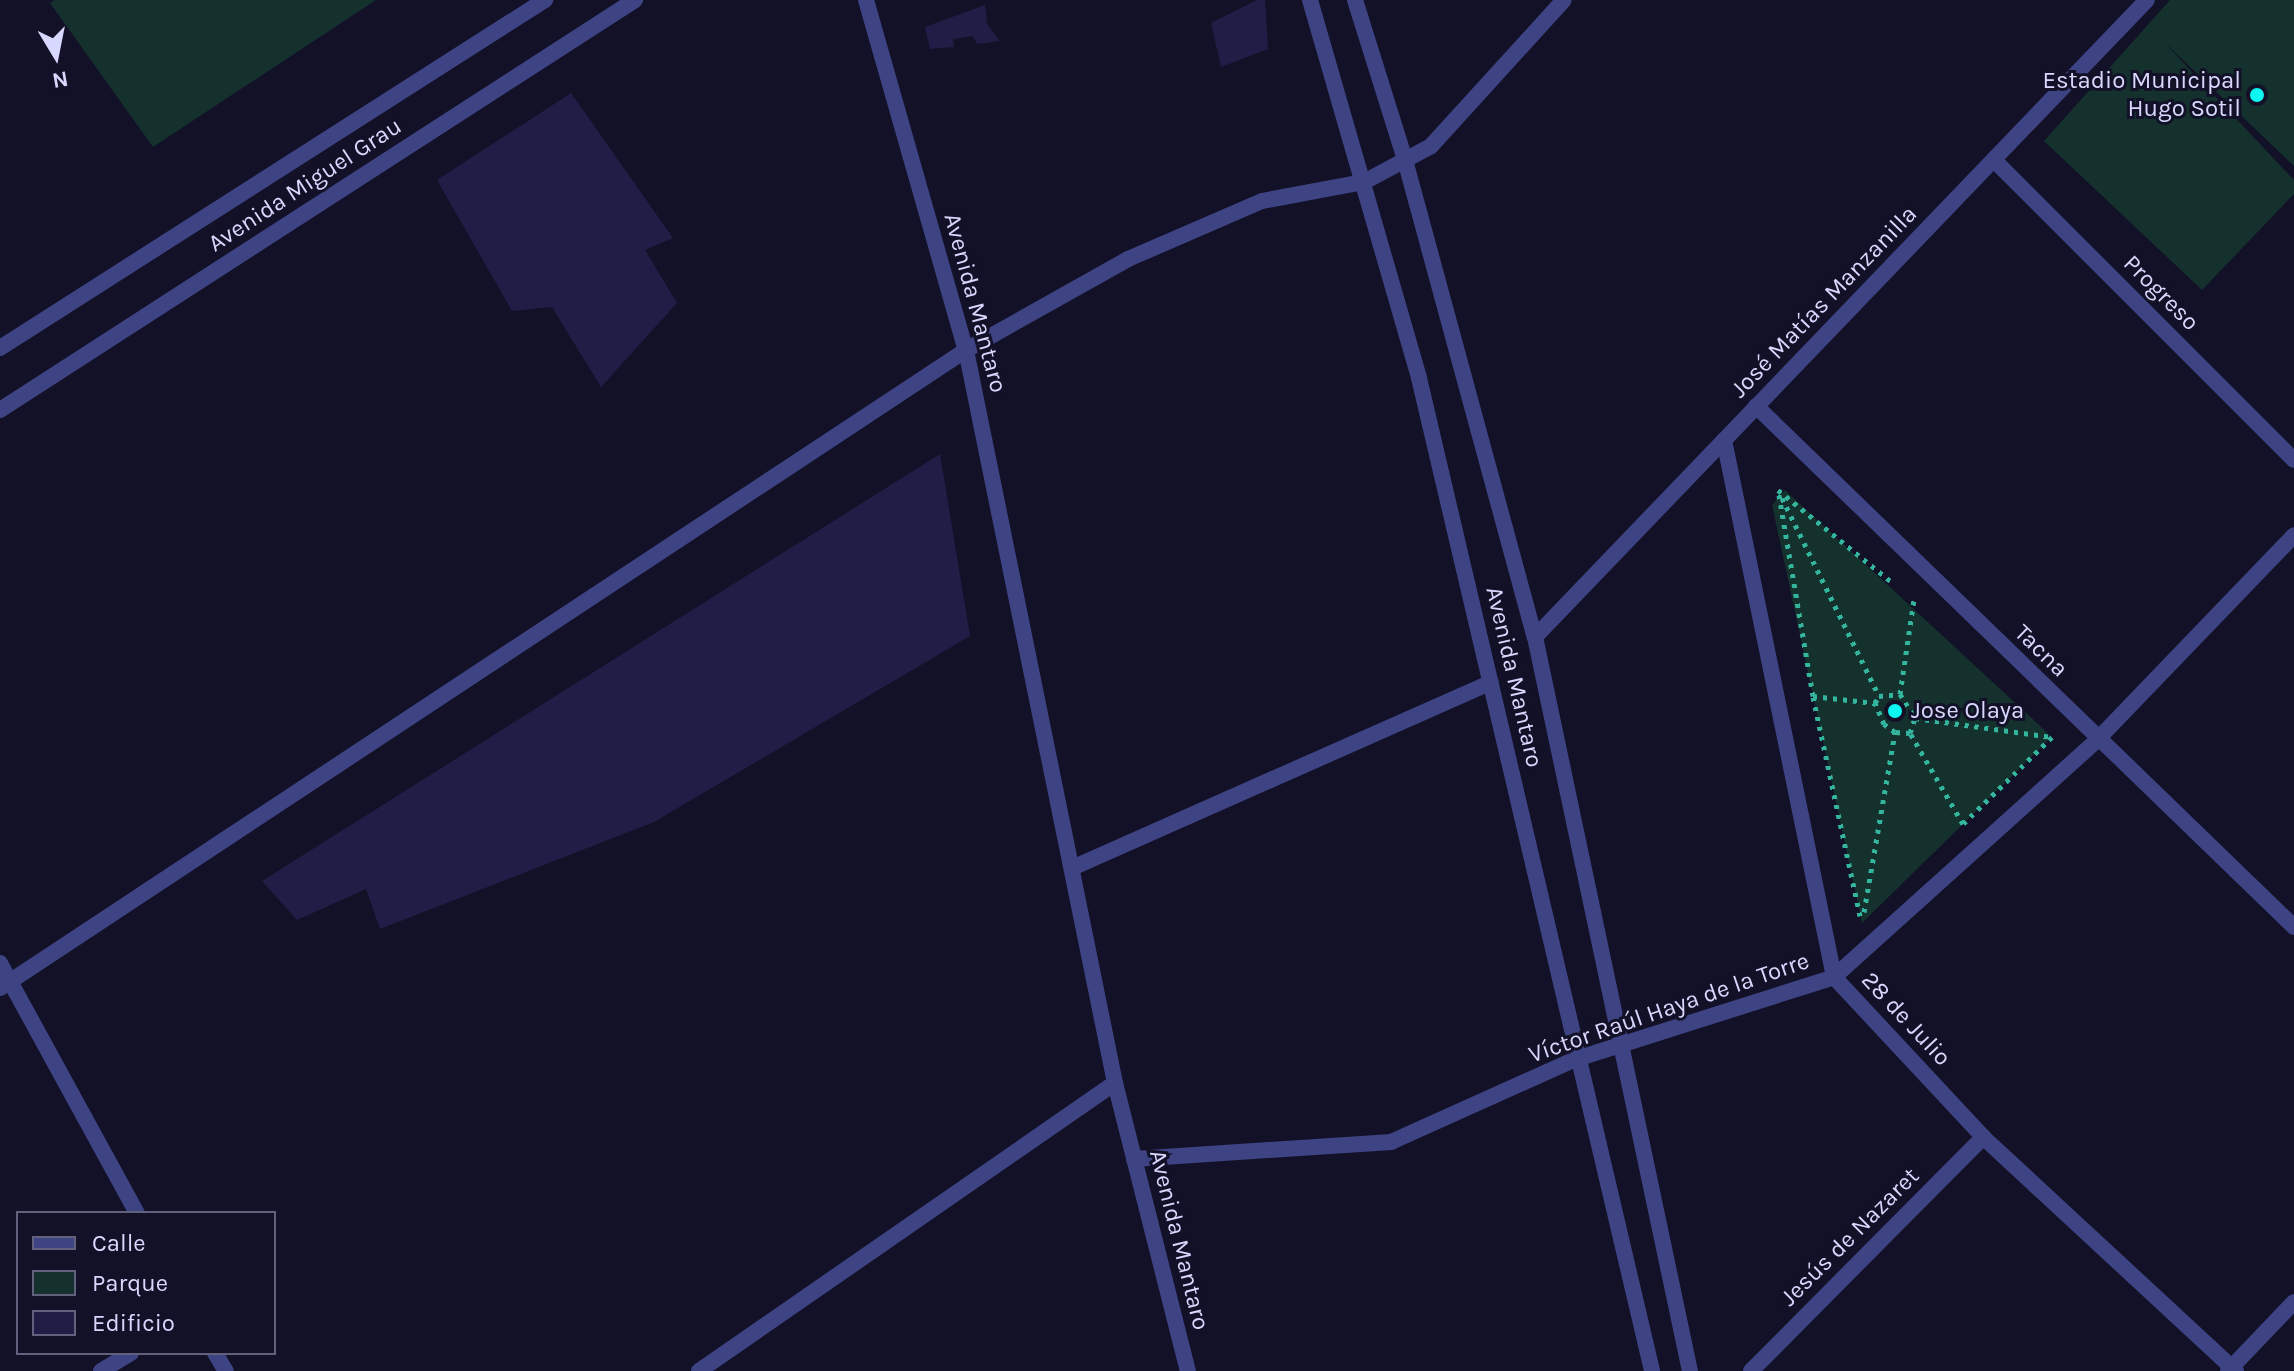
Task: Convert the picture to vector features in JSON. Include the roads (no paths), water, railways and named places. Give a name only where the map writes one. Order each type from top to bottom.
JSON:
[{"type":"street","name":"Avenida Miguel Grau","points":[[0,348],[545,0]]},
{"type":"street","name":"Avenida Miguel Grau","points":[[0,410],[635,0]]},
{"type":"street","name":"Avenida Mantaro","points":[[866,0],[966,350],[1115,1083],[1188,1371]]},
{"type":"street","name":"Avenida Mantaro","points":[[1310,0],[1419,378],[1576,1059],[1652,1371]]},
{"type":"street","points":[[1355,0],[1405,160],[1535,637],[1690,1371]]},
{"type":"street","points":[[6,984],[966,350],[1128,259],[1262,201],[1364,182],[1431,146],[1564,0]]},
{"type":"street","name":"José Matías Manzanilla","points":[[1535,637],[2147,0]]},
{"type":"street","name":"Progreso","points":[[1994,160],[2294,460]]},
{"type":"street","name":"Tacna","points":[[1756,406],[2097,740],[2294,927]]},
{"type":"street","name":"28 de Julio","points":[[1724,440],[1834,977],[1983,1137],[2232,1370]]},
{"type":"street","name":"Víctor Raúl Haya de la Torre","points":[[1134,1159],[1391,1142],[1576,1059],[1834,977],[2097,740],[2294,535]]},
{"type":"street","points":[[1072,868],[1491,682]]},
{"type":"street","points":[[0,963],[6,984],[136,1211]]},
{"type":"street","points":[[699,1371],[1115,1083]]},
{"type":"street","name":"Jesús de Nazaret","points":[[1751,1371],[1983,1137]]},
{"type":"street","points":[[2232,1370],[2294,1302]]},
{"type":"street","points":[[101,1371],[128,1355]]},
{"type":"place","name":"Estadio Municipal Hugo Sotil","points":[[2257,95]]},
{"type":"place","name":"Jose Olaya","points":[[1895,711]]}]
